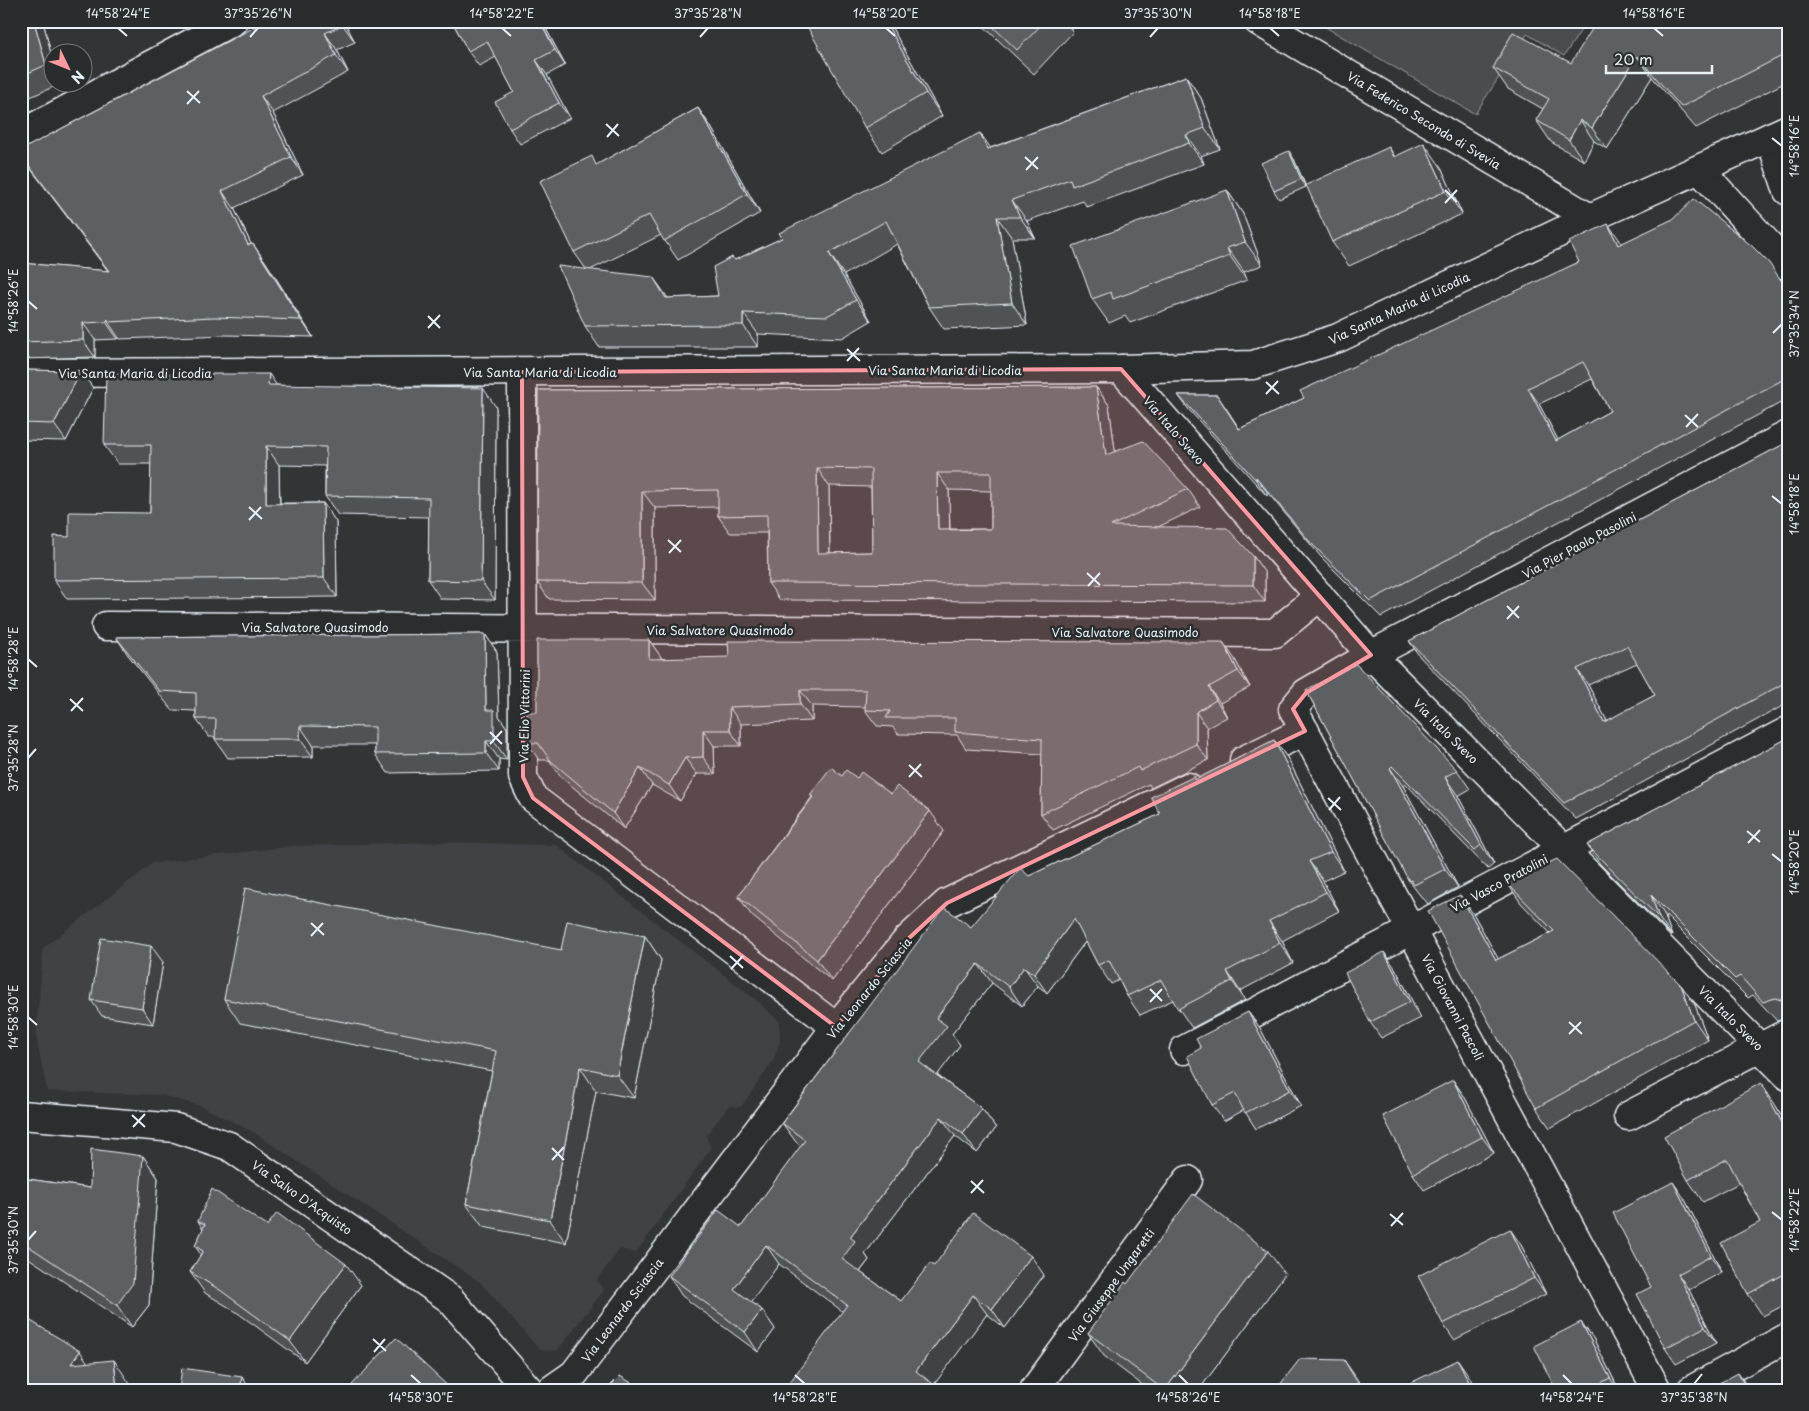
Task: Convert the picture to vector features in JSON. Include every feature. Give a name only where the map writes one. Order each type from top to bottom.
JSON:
[{"type":"street","points":[[21,134],[233,21]]},
{"type":"street","name":"Via Federico Secondo di Svevia","points":[[1258,21],[1590,218]]},
{"type":"street","points":[[1779,133],[1788,191]]},
{"type":"street","name":"Via Santa Maria di Licodia","points":[[21,373],[1121,369],[1253,365],[1329,341],[1590,218],[1779,133]]},
{"type":"street","points":[[1700,170],[1788,266]]},
{"type":"street","name":"Via Italo Svevo","points":[[1121,369],[1371,655],[1788,1076]]},
{"type":"street","name":"Via Elio Vittorini","points":[[522,372],[523,777],[533,798],[836,1027]]},
{"type":"street","name":"Via Pier Paolo Pasolini","points":[[1371,655],[1788,435]]},
{"type":"street","name":"Via Salvatore Quasimodo","points":[[106,626],[1275,633],[1320,596]]},
{"type":"street","name":"Via Giovanni Pascoli","points":[[1371,655],[1306,693],[1293,709],[1657,1390]]},
{"type":"street","name":"Via Leonardo Sciascia","points":[[552,1390],[574,1374],[836,1027],[907,940],[947,903],[1305,731]]},
{"type":"street","name":"Via Vasco Pratolini","points":[[1184,1050],[1788,731]]},
{"type":"street","points":[[1628,1116],[1788,1033]]},
{"type":"street","name":"Via Salvo D'Acquisto","points":[[21,1115],[176,1128],[229,1146],[450,1298],[529,1390]]},
{"type":"street","name":"Via Giuseppe Ungaretti","points":[[1034,1390],[1188,1180]]},
{"type":"street","points":[[1691,1390],[1788,1337]]},
{"type":"highlighted area","points":[[1121,369],[1371,655],[1306,693],[1293,709],[1305,731],[947,903],[907,940],[836,1027],[533,798],[523,777],[522,372]]},
{"type":"shaded area","points":[[1315,21],[1587,21],[1564,56],[1527,34],[1475,114]]},
{"type":"shaded area","points":[[435,842],[556,845],[760,1003],[779,1021],[780,1042],[773,1061],[741,1107],[729,1106],[706,1136],[711,1148],[636,1253],[620,1249],[608,1265],[597,1280],[604,1290],[557,1351],[540,1350],[480,1282],[253,1132],[201,1106],[161,1095],[47,1091],[36,1036],[43,948],[153,863],[293,846]]},
{"type":"building","points":[[21,21],[34,21],[42,50],[42,67],[21,76]]},
{"type":"building","points":[[266,21],[341,21],[343,25],[325,33],[336,55],[261,96],[291,157],[222,191],[248,245],[253,244],[301,320],[214,317],[108,322],[108,319],[106,322],[83,323],[83,340],[21,342],[21,263],[109,271],[21,155],[21,150]]},
{"type":"building","points":[[452,21],[540,21],[555,50],[536,60],[559,103],[510,129],[495,102],[514,92],[487,41],[468,51]]},
{"type":"building","points":[[804,21],[885,21],[926,93],[865,128]]},
{"type":"building","points":[[987,21],[1045,21],[1017,50]]},
{"type":"building","points":[[1597,21],[1788,21],[1788,53],[1681,107],[1637,56],[1592,128],[1580,120],[1569,140],[1536,120],[1549,99],[1493,68],[1513,32],[1571,63]]},
{"type":"building","points":[[1186,76],[1205,128],[1186,135],[1189,143],[1072,186],[1070,179],[1012,200],[1020,217],[997,217],[1012,303],[929,307],[886,221],[829,253],[856,300],[827,316],[743,313],[743,325],[585,326],[558,266],[653,277],[666,298],[718,296],[713,267],[732,257],[735,260],[782,238],[779,233],[980,133],[988,149]]},
{"type":"building","points":[[698,108],[747,194],[664,241],[649,215],[574,252],[540,181],[592,156],[596,165]]},
{"type":"building","points":[[1424,143],[1446,191],[1332,242],[1306,185],[1389,147],[1394,157]]},
{"type":"building","points":[[1289,151],[1301,179],[1274,191],[1261,163]]},
{"type":"building","points":[[1227,190],[1245,242],[1227,248],[1230,256],[1113,299],[1111,292],[1092,299],[1073,246]]},
{"type":"building","points":[[1694,199],[1752,246],[1769,263],[1788,290],[1788,377],[1370,601],[1310,542],[1256,477],[1256,480],[1178,395],[1217,395],[1239,429],[1304,398],[1300,391],[1579,262],[1569,242],[1608,224],[1618,245],[1673,219]],"holes":[[[1583,362],[1610,411],[1556,441],[1528,388]]]},
{"type":"building","points":[[21,370],[81,371],[54,424],[21,423]]},
{"type":"building","points":[[106,374],[269,374],[268,385],[483,388],[481,581],[428,580],[429,498],[325,496],[326,447],[266,446],[266,504],[323,503],[324,578],[54,580],[54,536],[69,537],[69,512],[150,513],[151,445],[104,445]]},
{"type":"building","points":[[1096,387],[1106,455],[1143,441],[1188,489],[1111,526],[1227,528],[1253,556],[1253,585],[768,583],[767,515],[718,516],[718,490],[642,491],[642,583],[537,582],[538,390]],"holes":[[[817,468],[871,469],[872,552],[818,553]],[[937,473],[991,473],[991,529],[938,530]]]},
{"type":"building","points":[[1788,442],[1788,681],[1564,803],[1409,641]],"holes":[[[1627,646],[1655,695],[1604,722],[1577,669]]]},
{"type":"building","points":[[485,634],[486,710],[494,710],[494,741],[486,741],[486,753],[375,754],[375,727],[300,726],[300,739],[215,739],[216,719],[196,719],[196,693],[159,691],[116,637]]},
{"type":"building","points":[[537,640],[649,640],[649,659],[729,657],[728,641],[1223,642],[1238,671],[1209,687],[1216,700],[1196,712],[1196,744],[1140,771],[1138,767],[1041,814],[1042,739],[955,732],[955,718],[886,718],[890,711],[865,710],[866,690],[800,690],[800,704],[729,707],[730,730],[703,730],[703,757],[685,758],[669,785],[640,768],[613,813],[551,761],[538,743],[527,743],[527,712],[537,712]]},
{"type":"building","points":[[1356,664],[1457,770],[1445,777],[1481,845],[1475,850],[1392,766],[1390,768],[1445,869],[1414,885],[1411,880],[1409,881],[1394,854],[1306,690]]},
{"type":"building","points":[[1788,738],[1788,1006],[1784,1001],[1775,998],[1763,1002],[1740,976],[1735,979],[1651,895],[1659,918],[1587,845]]},
{"type":"building","points":[[1274,740],[1331,852],[1309,861],[1326,892],[1269,921],[1280,943],[1227,971],[1232,981],[1178,1009],[1161,980],[1127,996],[1109,960],[1098,965],[1074,919],[1034,974],[1024,967],[1009,987],[978,964],[936,1018],[947,1026],[919,1062],[982,1109],[963,1134],[941,1117],[850,1237],[855,1241],[842,1259],[901,1301],[930,1263],[934,1266],[973,1213],[1031,1256],[992,1309],[973,1295],[916,1371],[941,1390],[784,1390],[847,1305],[766,1245],[734,1289],[762,1310],[745,1332],[669,1276],[718,1210],[741,1227],[805,1140],[782,1123],[944,907],[971,927],[1020,868],[1029,876],[1160,814],[1151,797],[1195,776],[1195,780]]},
{"type":"building","points":[[831,767],[842,776],[846,770],[857,778],[861,772],[891,794],[897,786],[930,811],[817,960],[738,896],[813,797],[810,795]]},
{"type":"building","points":[[1557,859],[1681,985],[1694,1020],[1536,1108],[1428,911],[1460,895],[1496,960],[1554,931],[1507,883]]},
{"type":"building","points":[[245,888],[561,950],[567,921],[645,936],[617,1075],[580,1067],[550,1220],[466,1204],[496,1051],[224,999]]},
{"type":"building","points":[[101,938],[151,946],[142,1008],[91,1000]]},
{"type":"building","points":[[1384,952],[1410,1002],[1370,1022],[1345,973]]},
{"type":"building","points":[[1248,1012],[1290,1090],[1245,1113],[1235,1093],[1212,1105],[1187,1056],[1201,1048],[1196,1039]]},
{"type":"building","points":[[1788,1019],[1788,1029],[1784,1026]]},
{"type":"building","points":[[1453,1080],[1482,1137],[1413,1174],[1383,1116]]},
{"type":"building","points":[[1761,1083],[1788,1134],[1788,1272],[1748,1294],[1721,1243],[1760,1222],[1727,1159],[1688,1180],[1664,1136]]},
{"type":"building","points":[[91,1149],[143,1156],[133,1283],[117,1305],[21,1241],[21,1178],[90,1188]]},
{"type":"building","points":[[1673,1182],[1711,1256],[1678,1274],[1705,1327],[1665,1348],[1637,1294],[1651,1287],[1613,1213]]},
{"type":"building","points":[[212,1189],[267,1226],[277,1213],[346,1264],[290,1341],[220,1290],[190,1272],[203,1251],[195,1246],[205,1224],[198,1221]]},
{"type":"building","points":[[1193,1194],[1268,1251],[1164,1390],[1088,1333],[1125,1282],[1127,1284]]},
{"type":"building","points":[[1510,1229],[1534,1278],[1443,1324],[1418,1276]]},
{"type":"building","points":[[21,1315],[80,1351],[71,1364],[114,1360],[117,1390],[21,1390]]},
{"type":"building","points":[[1581,1322],[1610,1378],[1588,1390],[1556,1390],[1534,1346]]},
{"type":"building","points":[[396,1338],[452,1390],[358,1390],[352,1385]]},
{"type":"building","points":[[1300,1359],[1344,1360],[1361,1388],[1359,1390],[1283,1390],[1279,1386]]},
{"type":"building","points":[[1458,1360],[1473,1390],[1405,1390],[1404,1386]]},
{"type":"building","points":[[182,1368],[242,1377],[240,1390],[179,1390]]},
{"type":"building","points":[[1738,1373],[1747,1390],[1706,1390]]},
{"type":"building","points":[[620,1376],[643,1390],[606,1390]]}]
